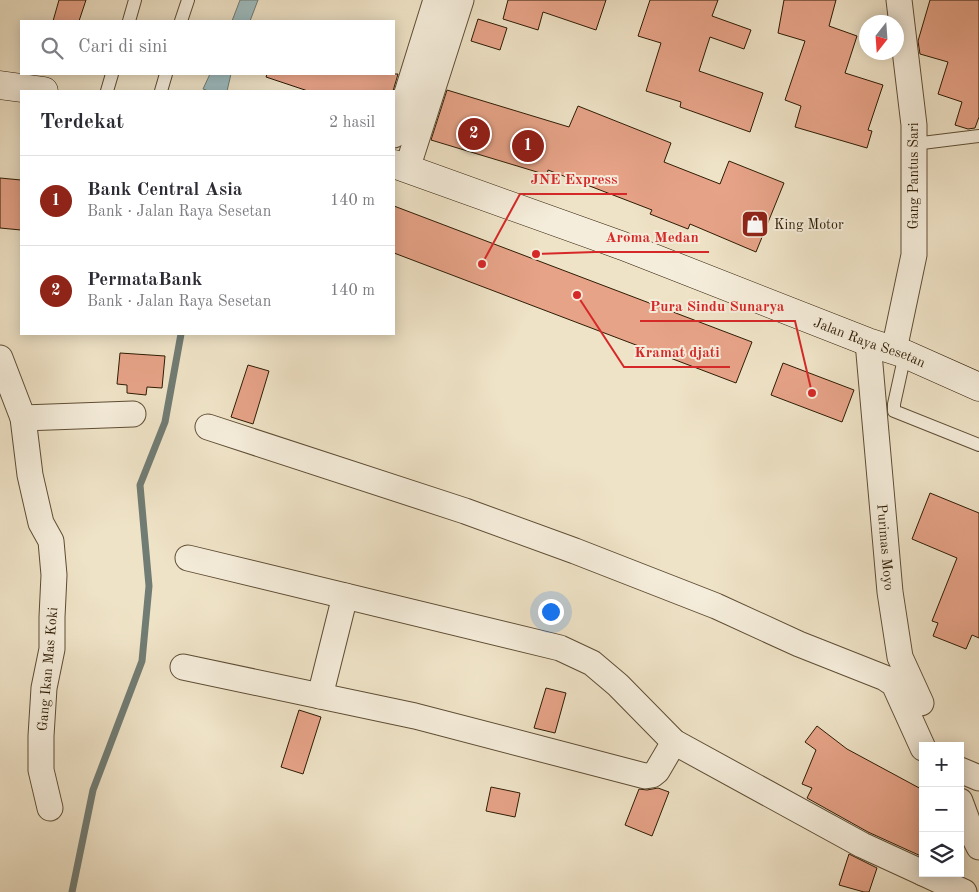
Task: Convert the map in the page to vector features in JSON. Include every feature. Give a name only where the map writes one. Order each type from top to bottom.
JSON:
[{"type":"main road","points":[[0,85],[37,90]]},
{"type":"main road","name":"Jalan Raya Sesetan","points":[[400,166],[624,246],[868,342],[899,352],[979,387]]},
{"type":"street","points":[[395,133],[436,0]]},
{"type":"street","points":[[400,166],[461,0]]},
{"type":"street","name":"Gang Pantus Sari","points":[[899,0],[914,125],[914,255],[899,352]]},
{"type":"street","name":"Purimas Moyo","points":[[868,342],[890,592],[900,657],[937,742]]},
{"type":"street","name":"Gang Ikan Mas Koki","points":[[0,358],[23,418],[30,474],[42,523],[51,542],[54,575],[52,649],[44,688],[41,736],[41,770],[50,808]]},
{"type":"street","points":[[23,418],[134,414]]},
{"type":"street","points":[[208,427],[465,511],[575,551],[716,606],[799,644],[885,678],[894,684],[920,742]]},
{"type":"street","points":[[188,558],[560,648],[592,663],[618,685],[674,742],[862,845],[919,871]]},
{"type":"street","points":[[320,696],[345,596]]},
{"type":"street","points":[[183,667],[415,716],[645,776],[652,775],[657,771],[674,742]]},
{"type":"street","points":[[964,772],[979,778]]},
{"type":"street","points":[[964,812],[979,847]]},
{"type":"street","points":[[932,877],[964,892]]},
{"type":"lane","points":[[129,20],[135,0]]},
{"type":"lane","points":[[181,20],[188,0]]},
{"type":"lane","points":[[107,90],[112,75]]},
{"type":"lane","points":[[161,90],[166,75]]},
{"type":"lane","points":[[914,144],[979,136]]},
{"type":"lane","points":[[899,352],[894,411],[979,445]]},
{"type":"water","points":[[240,0],[258,0],[250,20],[232,20]]},
{"type":"water","points":[[210,75],[231,75],[227,90],[203,89]]},
{"type":"building","points":[[59,0],[86,0],[79,20],[53,20]]},
{"type":"building","points":[[508,0],[606,0],[596,30],[543,12],[538,30],[503,19]]},
{"type":"building","points":[[650,0],[718,0],[712,16],[751,30],[744,49],[710,37],[699,71],[763,93],[750,132],[680,107],[681,102],[646,91],[661,43],[638,36]]},
{"type":"building","points":[[784,0],[836,0],[829,26],[857,36],[845,73],[883,85],[868,130],[872,131],[867,148],[795,127],[801,106],[785,100],[805,41],[778,33]]},
{"type":"building","points":[[930,0],[979,0],[979,117],[975,128],[968,129],[955,125],[962,102],[938,94],[948,62],[920,54],[918,41]]},
{"type":"building","points":[[478,19],[507,28],[500,50],[471,41]]},
{"type":"building","points":[[398,74],[393,90],[305,90],[266,77],[267,75]]},
{"type":"building","points":[[447,90],[569,127],[578,106],[671,143],[664,162],[720,184],[729,161],[784,183],[756,252],[690,224],[688,229],[650,214],[652,210],[548,170],[547,175],[431,140]]},
{"type":"building","points":[[0,178],[20,180],[20,230],[0,228]]},
{"type":"building","points":[[395,206],[752,342],[736,383],[395,253]]},
{"type":"building","points":[[120,353],[165,356],[162,388],[147,387],[146,395],[127,393],[127,385],[117,384]]},
{"type":"building","points":[[783,363],[854,390],[842,422],[771,395]]},
{"type":"building","points":[[248,365],[269,371],[253,424],[231,417]]},
{"type":"building","points":[[930,493],[979,513],[979,638],[972,635],[966,649],[933,636],[938,623],[932,621],[957,558],[912,539]]},
{"type":"building","points":[[546,688],[566,693],[555,733],[534,728]]},
{"type":"building","points":[[299,710],[321,717],[303,774],[281,767]]},
{"type":"building","points":[[817,726],[847,749],[919,788],[919,855],[868,832],[807,798],[812,788],[802,784],[816,750],[805,742]]},
{"type":"building","points":[[491,787],[520,793],[515,817],[486,811]]},
{"type":"building","points":[[658,788],[669,792],[652,836],[625,825],[639,789]]},
{"type":"building","points":[[849,854],[877,868],[869,892],[839,885]]},
{"type":"waterway","points":[[72,892],[93,790],[142,661],[149,586],[140,485],[165,422],[181,335]]},
{"type":"place","name":"PermataBank","points":[[474,134]]},
{"type":"place","name":"Bank Central Asia","points":[[528,146]]},
{"type":"place","name":"King Motor","points":[[755,224]]},
{"type":"place","name":"Aroma Medan","points":[[536,254]]},
{"type":"place","name":"JNE Express","points":[[482,264]]},
{"type":"place","name":"Kramat djati","points":[[577,295]]},
{"type":"place","name":"Pura Sindu Sunarya","points":[[812,393]]}]
